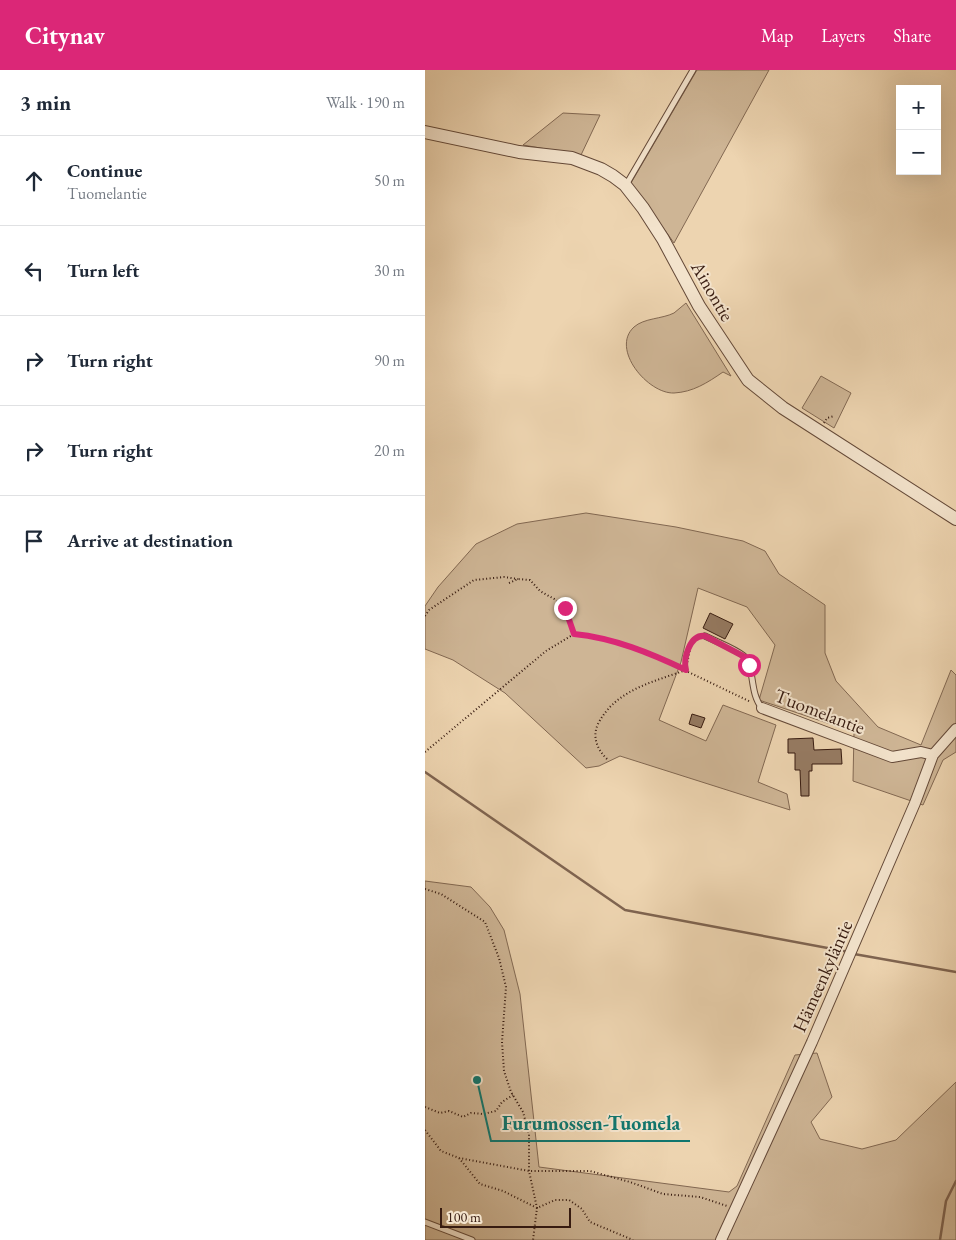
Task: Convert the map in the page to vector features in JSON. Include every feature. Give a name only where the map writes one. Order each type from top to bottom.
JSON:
[{"type":"street","name":"Ainontie","points":[[425,132],[519,152],[572,158],[601,169],[625,185],[663,239],[699,306],[748,380],[783,408],[956,519]]},
{"type":"street","name":"Tuomelantie","points":[[762,708],[892,757],[921,752],[933,755]]},
{"type":"street","name":"Hämeenkyläntie","points":[[721,1240],[855,945],[915,803],[933,755],[956,729]]},
{"type":"lane","points":[[625,185],[693,70]]},
{"type":"lane","name":"Tuomelantie","points":[[705,636],[745,657],[749,665],[754,695],[762,708]]},
{"type":"lane","points":[[425,1222],[473,1240]]},
{"type":"path","points":[[425,616],[429,610],[474,580],[503,577],[530,580],[565,608],[574,634]]},
{"type":"path","points":[[509,583],[518,579]]},
{"type":"path","points":[[425,752],[546,651],[574,634],[593,636],[641,649],[762,708]]},
{"type":"path","points":[[686,670],[685,665],[693,638],[705,636]]},
{"type":"path","points":[[607,759],[596,743],[595,730],[612,704],[648,683],[686,670]]},
{"type":"path","points":[[425,889],[441,894],[485,922],[506,987],[502,1042],[504,1071],[513,1095],[523,1112],[529,1134],[529,1171],[537,1208],[533,1240]]},
{"type":"path","points":[[425,1107],[440,1114],[449,1111],[463,1117],[471,1113],[483,1114],[496,1111],[502,1102],[513,1095]]},
{"type":"path","points":[[425,1130],[441,1151],[459,1158],[529,1171],[590,1171],[630,1182],[663,1194],[700,1197],[735,1208]]},
{"type":"path","points":[[459,1158],[480,1184],[503,1191],[537,1208]]},
{"type":"path","points":[[537,1208],[555,1200],[569,1200],[582,1209],[590,1222],[633,1240]]},
{"type":"shaded area","points":[[697,70],[769,70],[674,243],[631,183]]},
{"type":"shaded area","points":[[563,113],[600,115],[581,155],[523,145]]},
{"type":"shaded area","points":[[686,303],[731,376],[723,372],[694,389],[674,393],[653,386],[644,378],[635,369],[626,347],[628,336],[638,324],[674,313]]},
{"type":"shaded area","points":[[821,376],[851,393],[834,428],[802,408]]},
{"type":"shaded area","points":[[586,513],[676,527],[743,541],[765,551],[779,574],[825,605],[825,653],[836,681],[878,727],[921,745],[951,670],[956,675],[956,752],[943,760],[923,805],[853,781],[854,732],[759,700],[775,645],[747,607],[698,588],[681,662],[659,720],[706,741],[723,705],[776,725],[758,782],[787,794],[790,810],[620,756],[599,766],[586,768],[505,693],[453,660],[425,649],[425,606],[438,587],[476,544],[517,524]]},
{"type":"shaded area","points":[[425,881],[471,887],[490,907],[504,930],[520,994],[539,1167],[729,1192],[737,1186],[795,1055],[817,1053],[832,1097],[811,1122],[820,1139],[862,1149],[896,1140],[956,1082],[956,1240],[425,1240]]},
{"type":"building","points":[[710,613],[733,624],[725,639],[703,628]]},
{"type":"building","points":[[692,714],[705,718],[701,728],[689,724]]},
{"type":"building","points":[[813,738],[814,750],[841,749],[842,764],[812,764],[812,771],[809,771],[809,796],[801,796],[800,770],[795,770],[795,753],[788,753],[788,739]]},
{"type":"waterway","points":[[425,772],[625,910],[849,952]]},
{"type":"waterway","points":[[854,954],[956,972]]},
{"type":"waterway","points":[[940,1240],[946,1201],[956,1181]]},
{"type":"place","name":"Furumossen-Tuomela","points":[[477,1080]]},
{"type":"route","points":[[565,608],[574,634],[593,636],[641,649],[686,670],[685,665],[693,638],[700,635],[745,657],[749,665]]}]
